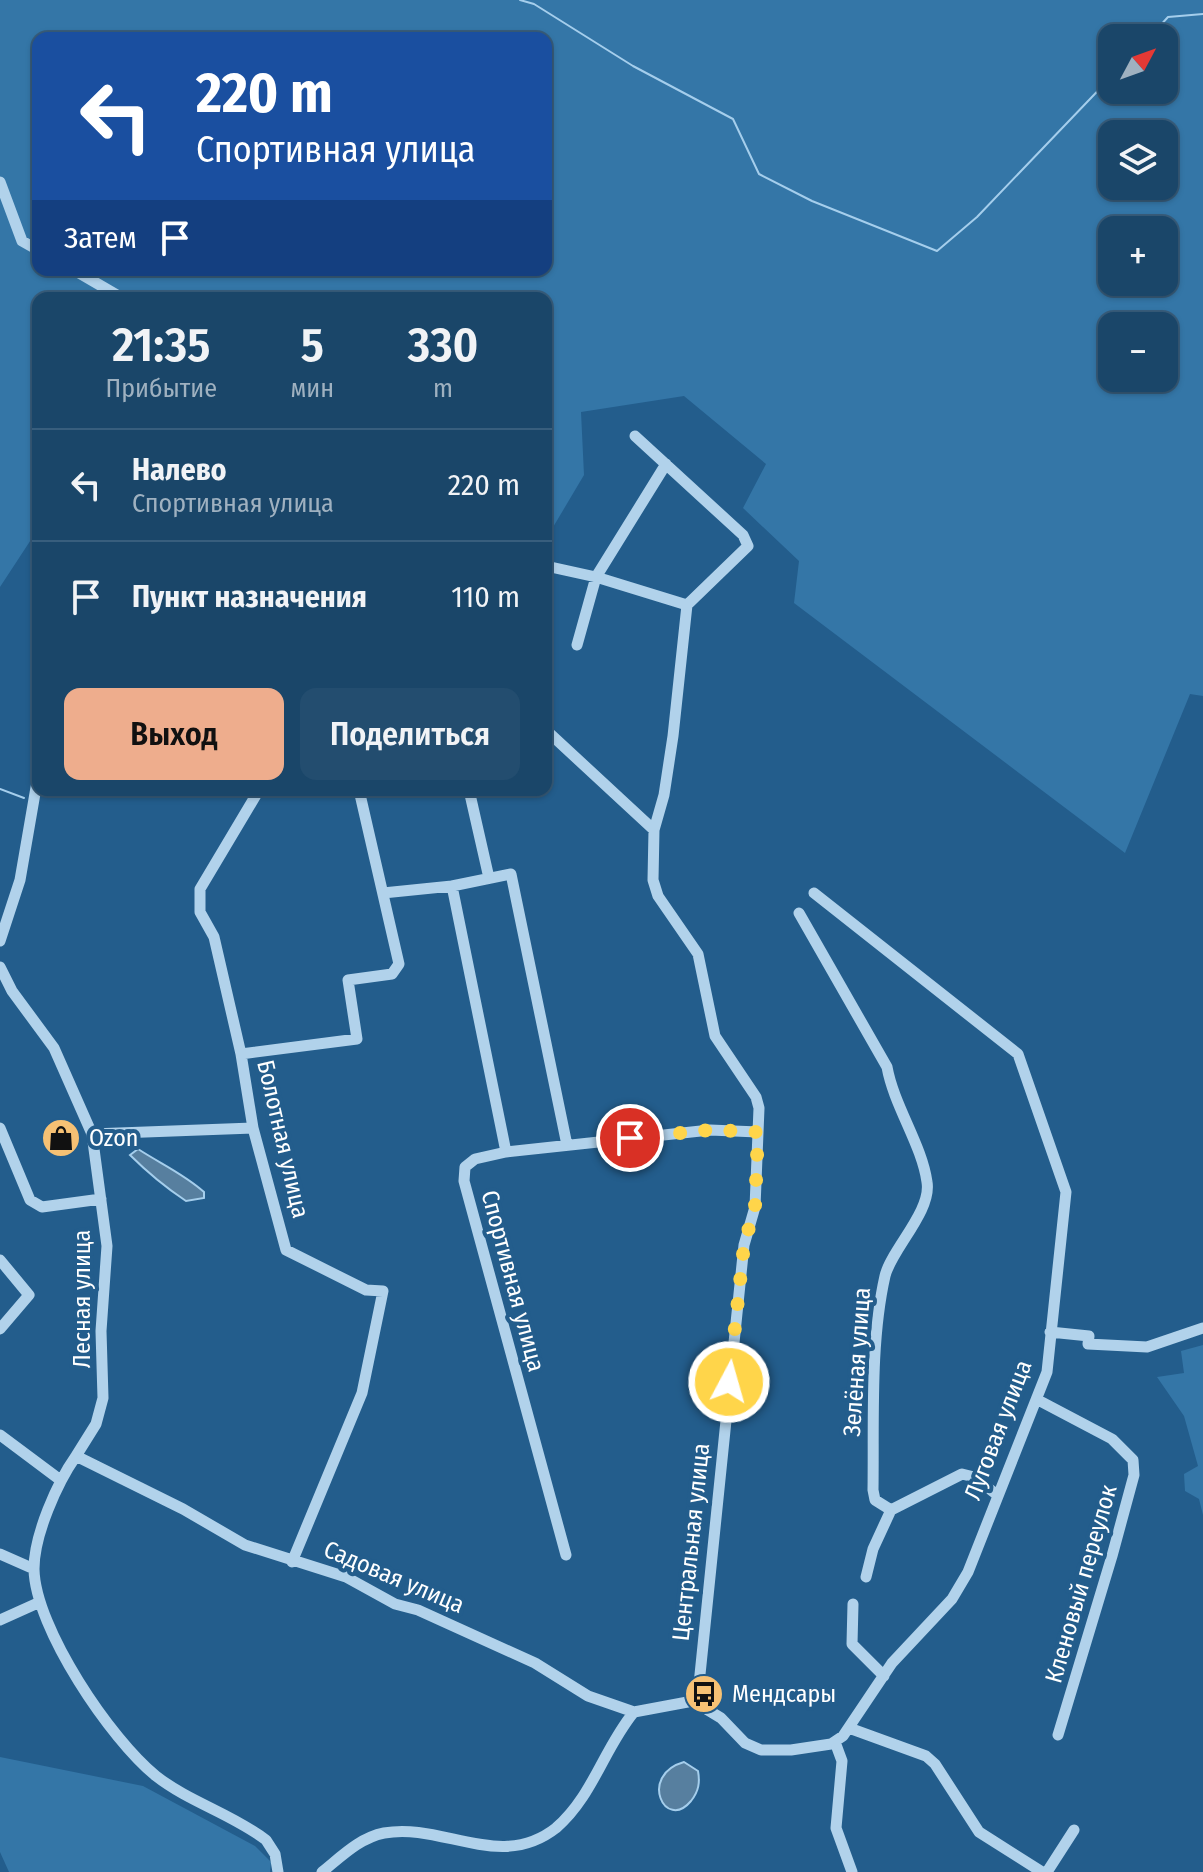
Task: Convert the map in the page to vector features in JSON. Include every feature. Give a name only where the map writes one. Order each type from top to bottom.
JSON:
[{"type":"street","points":[[0,182],[22,241],[32,247]]},
{"type":"street","points":[[84,276],[112,292]]},
{"type":"street","points":[[552,736],[654,830],[664,795],[673,736],[687,605],[745,552],[748,540],[635,436]]},
{"type":"street","points":[[577,645],[596,577],[666,464]]},
{"type":"street","points":[[552,567],[596,577],[687,605]]},
{"type":"street","points":[[0,941],[20,880],[35,796]]},
{"type":"street","name":"Болотная улица","points":[[255,796],[200,889],[200,912],[214,937],[241,1054],[253,1128],[286,1250],[366,1290],[383,1291],[362,1393],[292,1562]]},
{"type":"street","points":[[241,1054],[357,1039],[348,980],[392,974],[399,964],[360,796]]},
{"type":"street","points":[[470,796],[489,878]]},
{"type":"street","name":"Центральная улица","points":[[654,830],[652,858],[658,896],[698,954],[715,1036],[756,1097],[758,1132],[755,1207],[744,1245],[695,1698]]},
{"type":"street","points":[[383,893],[452,886],[511,874],[567,1145]]},
{"type":"street","points":[[452,886],[506,1152]]},
{"type":"street","name":"Луговая улица","points":[[814,893],[1008,1045],[1022,1063],[1066,1192],[1047,1372],[1038,1400],[996,1494],[968,1572],[952,1599],[918,1632],[849,1728],[835,1742]]},
{"type":"street","name":"Зелёная улица","points":[[799,913],[887,1067],[891,1086],[927,1180],[911,1231],[885,1276],[875,1379],[873,1490],[875,1500],[891,1510]]},
{"type":"street","name":"Лесная улица","points":[[0,967],[12,991],[54,1048],[92,1134],[107,1246],[101,1331],[103,1398],[96,1424],[76,1456]]},
{"type":"street","points":[[0,1128],[30,1200],[42,1207],[101,1199]]},
{"type":"street","points":[[92,1134],[253,1128]]},
{"type":"street","name":"Спортивная улица","points":[[566,1555],[463,1172],[469,1163],[506,1152],[710,1130],[758,1132]]},
{"type":"street","points":[[0,1260],[29,1295],[0,1329]]},
{"type":"street","points":[[1050,1332],[1089,1336],[1088,1344],[1147,1347],[1203,1328]]},
{"type":"street","name":"Кленовый переулок","points":[[1038,1400],[1112,1439],[1133,1460],[1134,1475],[1058,1735]]},
{"type":"street","points":[[0,1435],[59,1479]]},
{"type":"street","points":[[76,1456],[59,1479],[34,1569],[40,1602],[72,1668],[99,1713],[128,1751],[158,1777],[266,1840],[275,1854],[278,1872]]},
{"type":"street","name":"Садовая улица","points":[[76,1456],[183,1509],[245,1545],[346,1577],[395,1604],[418,1610],[535,1663],[588,1696],[634,1712]]},
{"type":"street","points":[[866,1577],[873,1549],[891,1510],[962,1474],[974,1477],[996,1494]]},
{"type":"street","points":[[0,1554],[34,1569]]},
{"type":"street","points":[[0,1620],[40,1602]]},
{"type":"street","points":[[853,1604],[852,1644],[884,1676]]},
{"type":"street","points":[[322,1872],[360,1843],[385,1833],[483,1847],[508,1848],[533,1842],[554,1829],[589,1790],[613,1740],[634,1712],[695,1698],[721,1718],[745,1743],[761,1750],[812,1749],[835,1742],[842,1761],[836,1828],[852,1872]]},
{"type":"street","points":[[849,1728],[926,1756],[935,1764],[979,1832],[1044,1872],[1074,1830]]},
{"type":"shaded area","points":[[0,0],[1203,0],[1203,696],[1190,694],[1125,853],[794,603],[799,561],[743,508],[766,464],[684,396],[581,412],[584,475],[552,529],[552,292],[32,292],[32,538],[0,587]]},
{"type":"shaded area","points":[[138,1149],[180,1174],[204,1192],[204,1198],[186,1201],[171,1190],[130,1155]]},
{"type":"shaded area","points":[[1203,1345],[1203,1515],[1199,1499],[1185,1491],[1184,1474],[1198,1466],[1184,1416],[1157,1377],[1184,1373],[1181,1351]]},
{"type":"shaded area","points":[[0,1757],[143,1786],[255,1846],[271,1862],[270,1872],[9,1872],[0,1852]]},
{"type":"shaded area","points":[[684,1762],[698,1771],[696,1794],[681,1809],[672,1810],[660,1798],[659,1788],[662,1778],[670,1769]]},
{"type":"waterway","points":[[520,0],[534,4],[633,66],[733,119],[759,174],[812,201],[937,251],[977,217],[1098,91]]},
{"type":"waterway","points":[[1162,24],[1168,17],[1203,14]]},
{"type":"waterway","points":[[0,789],[24,798]]},
{"type":"place","name":"Ozon","points":[[61,1138]]},
{"type":"place","name":"Мендсары","points":[[704,1694]]},
{"type":"route","points":[[630,1138],[710,1130],[758,1132],[755,1207],[744,1245],[729,1382]]}]
